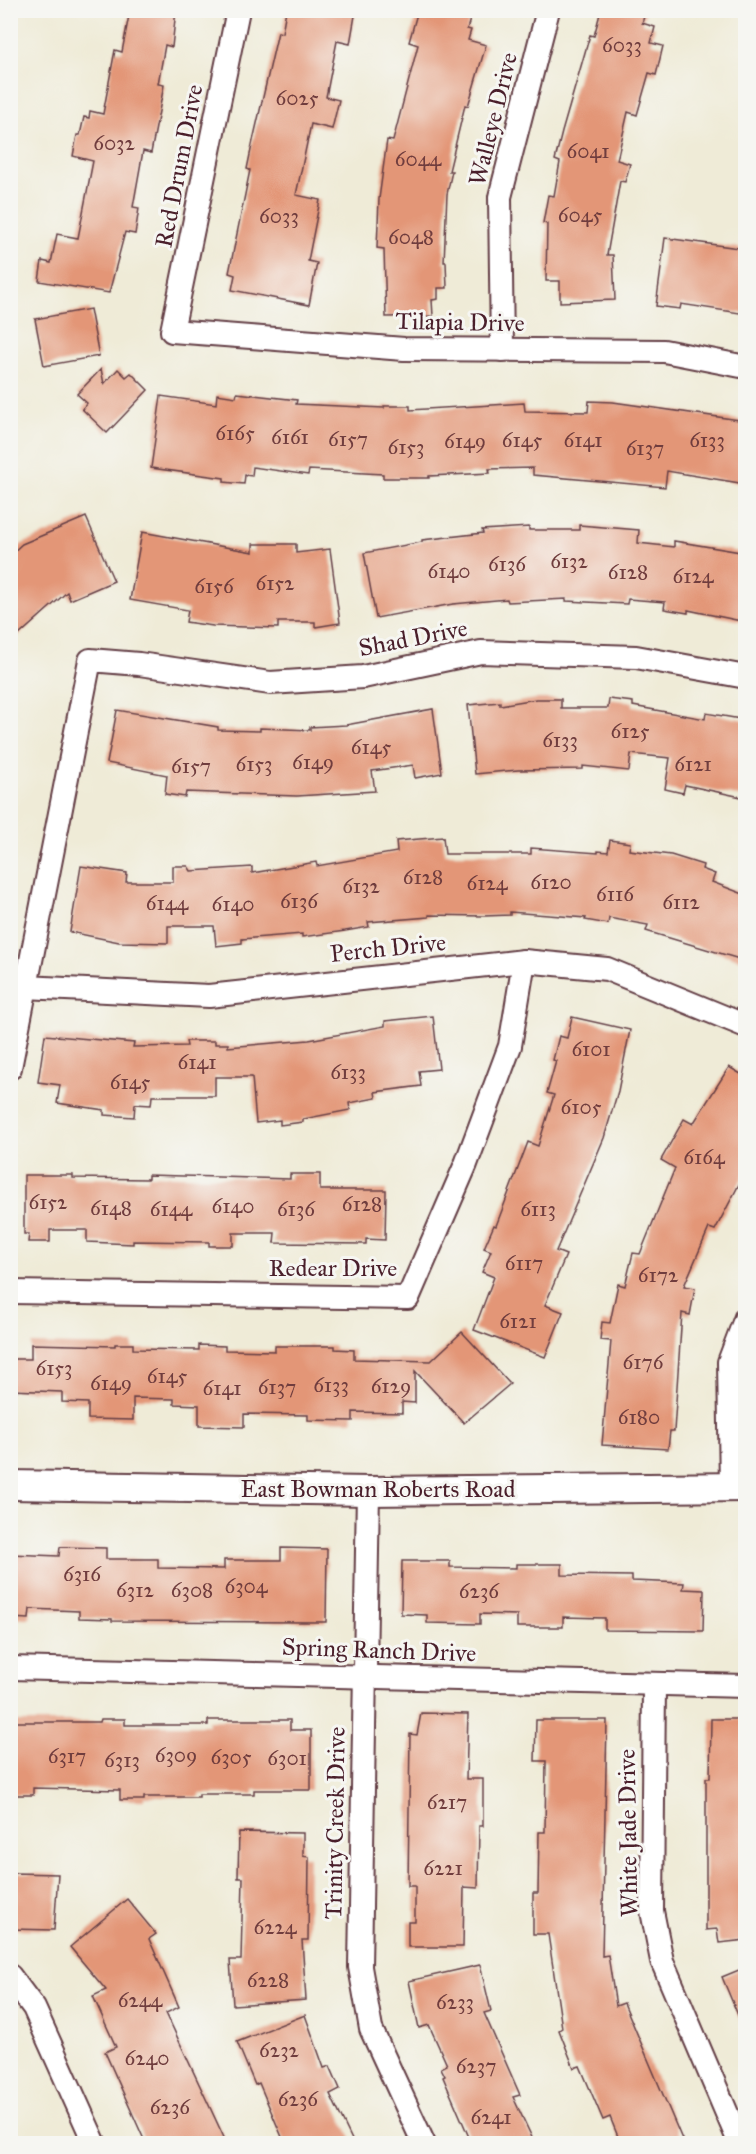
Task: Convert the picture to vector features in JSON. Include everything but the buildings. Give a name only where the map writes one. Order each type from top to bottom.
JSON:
[{"type":"street","name":"Red Drum Drive","points":[[172,331],[238,10]]},
{"type":"street","name":"Walleye Drive","points":[[502,350],[500,197],[548,10]]},
{"type":"street","name":"Tilapia Drive","points":[[172,331],[404,349],[664,351],[746,367]]},
{"type":"street","name":"Shad Drive","points":[[25,987],[90,660],[139,664],[270,683],[363,677],[481,652],[636,657],[746,677]]},
{"type":"street","name":"Perch Drive","points":[[25,987],[209,996],[524,961],[606,969],[746,1026]]},
{"type":"street","name":"Redear Drive","points":[[10,1292],[408,1298],[466,1164],[510,1046],[524,961]]},
{"type":"street","points":[[10,1068],[25,987]]},
{"type":"street","points":[[738,1487],[729,1362],[746,1317]]},
{"type":"street","name":"East Bowman Roberts Road","points":[[10,1485],[368,1491],[738,1487]]},
{"type":"street","name":"Trinity Creek Drive","points":[[368,1491],[360,1967],[371,2029],[424,2144]]},
{"type":"street","name":"Spring Ranch Drive","points":[[10,1668],[746,1686]]},
{"type":"street","name":"White Jade Drive","points":[[654,1685],[652,1911],[662,1961],[740,2144]]},
{"type":"street","points":[[10,1976],[34,2008],[95,2144]]}]
